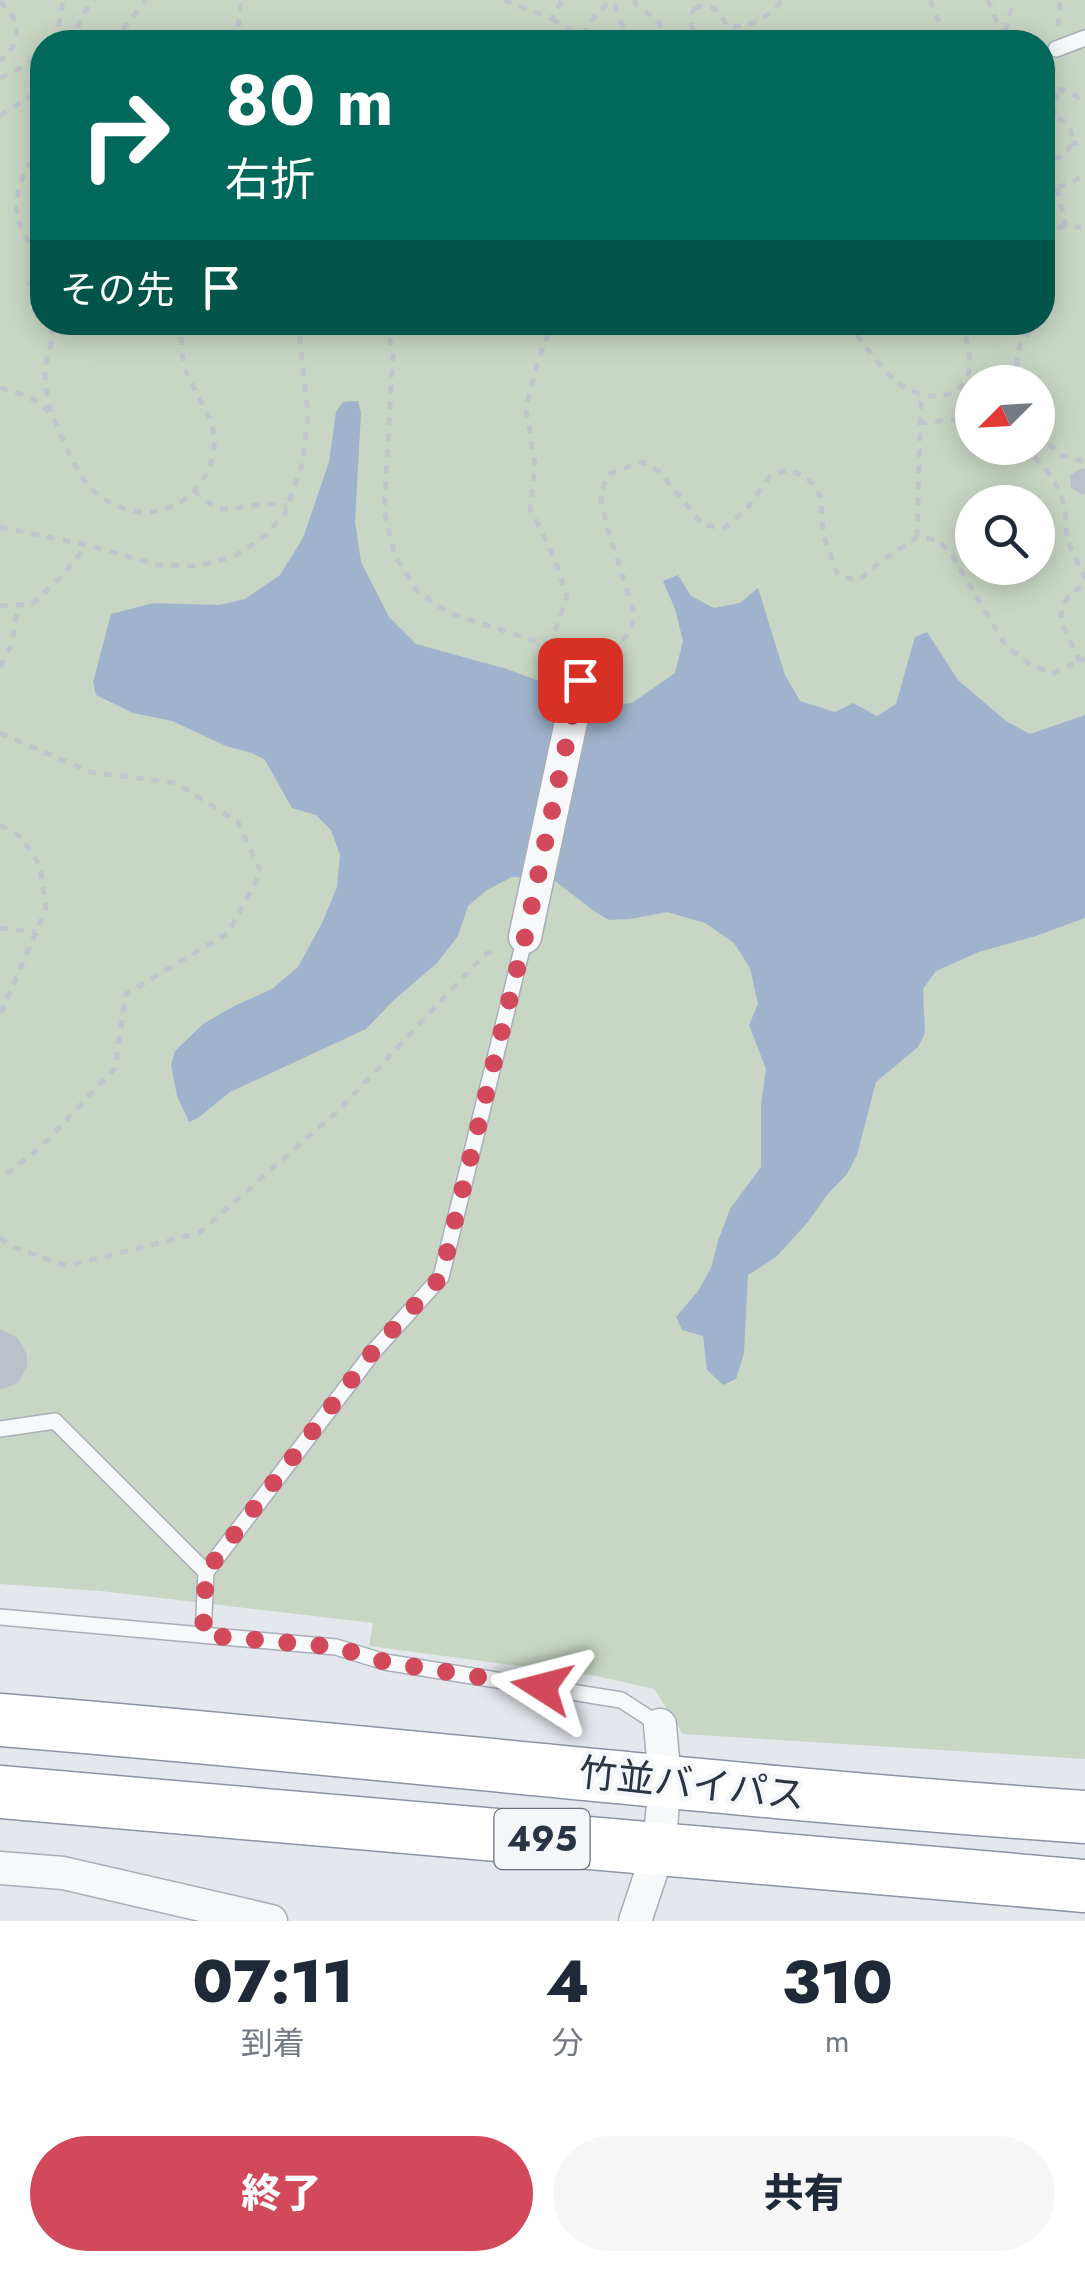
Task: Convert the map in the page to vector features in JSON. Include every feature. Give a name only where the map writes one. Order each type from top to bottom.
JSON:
[{"type":"highway","name":"竹並バイパス","points":[[0,1720],[890,1804],[1085,1817]]},
{"type":"highway","name":"竹並バイパス","points":[[0,1792],[1085,1886]]},
{"type":"street","points":[[525,937],[580,680]]},
{"type":"street","points":[[635,1921],[659,1849],[665,1781],[660,1726]]},
{"type":"street","points":[[0,1868],[63,1873],[272,1921]]},
{"type":"lane","points":[[1056,49],[1085,38]]},
{"type":"lane","points":[[203,1635],[206,1572],[374,1350],[441,1277],[525,937]]},
{"type":"lane","points":[[0,1429],[55,1422],[206,1572]]},
{"type":"lane","points":[[0,1617],[336,1647],[385,1662],[621,1700],[660,1726]]},
{"type":"path","points":[[59,30],[62,0]]},
{"type":"path","points":[[76,30],[94,0]]},
{"type":"path","points":[[122,30],[146,0]]},
{"type":"path","points":[[237,30],[241,0]]},
{"type":"path","points":[[504,0],[573,30]]},
{"type":"path","points":[[552,19],[562,0]]},
{"type":"path","points":[[634,0],[658,20],[662,30]]},
{"type":"path","points":[[690,0],[695,8]]},
{"type":"path","points":[[693,30],[689,22],[691,12],[702,5],[720,12],[727,26],[742,28],[775,10],[782,0]]},
{"type":"path","points":[[930,0],[942,30]]},
{"type":"path","points":[[988,0],[1000,30]]},
{"type":"path","points":[[1007,30],[1014,0]]},
{"type":"path","points":[[0,2],[10,10],[17,30],[16,42],[0,61]]},
{"type":"path","points":[[585,30],[607,4],[617,2],[618,22],[628,30]]},
{"type":"path","points":[[0,78],[30,62]]},
{"type":"path","points":[[1055,89],[1068,91],[1085,104]]},
{"type":"path","points":[[1055,105],[1058,89]]},
{"type":"path","points":[[0,116],[30,97]]},
{"type":"path","points":[[1055,117],[1066,123],[1071,143],[1068,152],[1055,158]]},
{"type":"path","points":[[1071,143],[1085,144]]},
{"type":"path","points":[[30,164],[18,188],[18,221],[30,244]]},
{"type":"path","points":[[1066,227],[1057,188],[1069,185],[1085,173]]},
{"type":"path","points":[[1055,227],[1085,227]]},
{"type":"path","points":[[51,335],[44,370],[50,412],[78,473],[92,491],[114,507],[144,514],[182,502],[204,478],[212,462],[212,419],[186,370],[181,335]]},
{"type":"path","points":[[0,527],[158,565],[198,566],[235,556],[264,536],[284,514],[302,465],[308,416],[299,335]]},
{"type":"path","points":[[389,335],[393,354],[384,511],[395,556],[417,591],[447,612],[580,656],[612,647],[633,626],[634,612],[600,494],[609,474],[642,462],[659,471],[703,525],[724,528],[747,509],[770,476],[788,470],[807,477],[820,497],[823,534],[838,576],[859,580],[918,536],[938,540],[950,552],[1006,646],[1032,666],[1054,674],[1083,660],[1060,614],[1065,599],[1085,581],[1067,537],[1061,496],[1043,465]]},
{"type":"path","points":[[548,335],[526,408],[534,466],[530,508],[555,559],[567,597],[550,646]]},
{"type":"path","points":[[857,335],[901,385],[921,395],[941,397],[956,390],[968,376],[965,335]]},
{"type":"path","points":[[1016,365],[1016,352],[1026,335]]},
{"type":"path","points":[[0,388],[29,396],[50,412]]},
{"type":"path","points":[[918,536],[921,395]]},
{"type":"path","points":[[919,423],[955,419]]},
{"type":"path","points":[[1055,449],[1085,462]]},
{"type":"path","points":[[194,490],[208,505],[226,511],[265,504],[287,506]]},
{"type":"path","points":[[0,606],[32,604],[87,545]]},
{"type":"path","points":[[0,667],[12,643],[18,605]]},
{"type":"path","points":[[0,733],[90,772],[176,784],[238,822],[261,872],[228,934],[126,994],[115,1068],[43,1145],[0,1179]]},
{"type":"path","points":[[0,825],[22,838],[40,866],[46,909],[0,1014]]},
{"type":"path","points":[[0,928],[36,932]]},
{"type":"path","points":[[0,1238],[10,1246],[68,1266],[199,1234],[340,1108],[484,955],[525,937]]},
{"type":"green space","points":[[0,0],[1085,0],[1085,1759],[683,1734],[654,1689],[596,1676],[369,1646],[373,1623],[101,1591],[0,1584]]},
{"type":"water","points":[[358,401],[361,413],[355,521],[361,562],[389,617],[416,644],[507,669],[555,687],[592,708],[632,703],[675,673],[683,641],[663,581],[678,575],[691,596],[714,608],[740,603],[758,588],[785,675],[800,701],[835,712],[853,703],[877,716],[896,704],[915,637],[927,632],[958,680],[1006,721],[1030,734],[1085,715],[1085,918],[979,952],[936,971],[923,989],[925,1033],[918,1047],[876,1082],[857,1155],[847,1174],[776,1257],[748,1275],[744,1353],[736,1379],[723,1385],[707,1370],[703,1336],[682,1330],[676,1317],[698,1291],[711,1268],[730,1209],[761,1167],[761,1105],[766,1069],[749,1025],[758,1004],[750,968],[734,943],[705,923],[667,912],[609,920],[551,878],[512,877],[468,906],[458,936],[437,963],[366,1029],[230,1092],[189,1122],[177,1096],[171,1065],[175,1051],[203,1024],[272,989],[298,967],[337,887],[340,855],[331,830],[316,815],[292,808],[265,760],[172,721],[133,713],[96,695],[93,682],[111,614],[153,603],[219,605],[245,599],[280,575],[303,538],[329,462],[336,412],[343,402]]},
{"type":"building","points":[[1082,468],[1082,495],[1071,488],[1070,475]]},
{"type":"building","points":[[0,1329],[18,1338],[27,1355],[27,1366],[18,1383],[0,1390]]},
{"type":"route","points":[[542,1687],[385,1662],[336,1647],[203,1635],[206,1572],[374,1350],[441,1277],[525,937],[580,680]]}]
